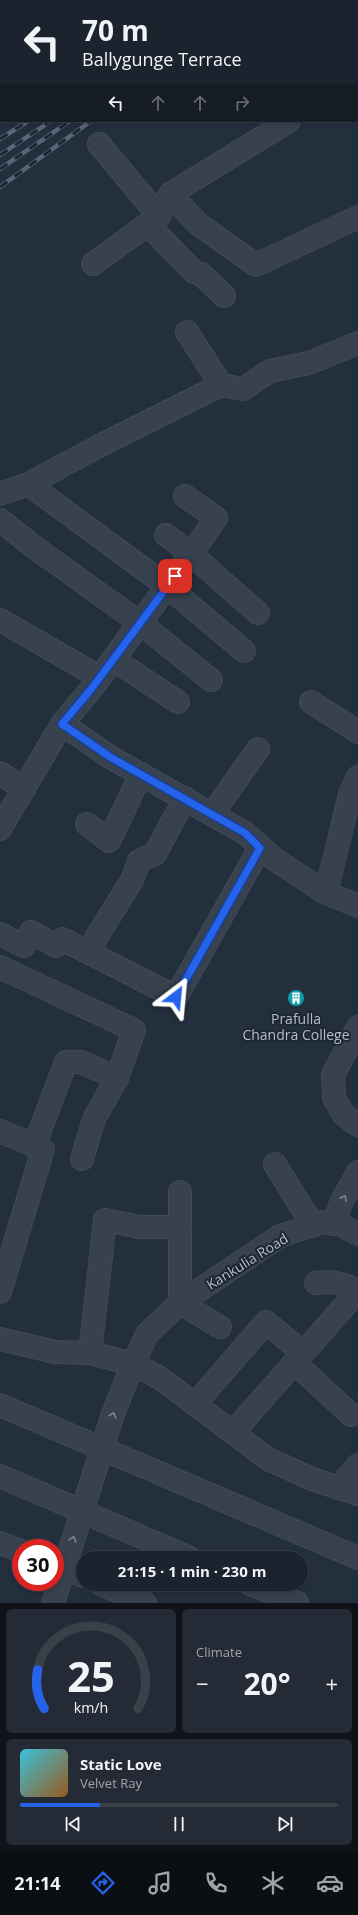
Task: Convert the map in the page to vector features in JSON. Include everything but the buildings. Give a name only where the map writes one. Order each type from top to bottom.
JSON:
[{"type":"street","points":[[93,264],[153,220],[170,194],[288,122]]},
{"type":"street","points":[[99,144],[153,220],[194,272],[201,274],[224,296]]},
{"type":"street","points":[[170,194],[198,224],[256,265],[358,217]]},
{"type":"street","points":[[187,332],[221,385]]},
{"type":"street","points":[[0,494],[28,484],[102,444],[221,385],[243,389],[270,371],[309,363],[358,343]]},
{"type":"street","points":[[28,484],[167,586],[244,651]]},
{"type":"street","points":[[0,829],[62,724],[92,688],[192,554],[216,518],[184,496]]},
{"type":"street","points":[[0,520],[34,547],[140,623],[211,680]]},
{"type":"street","points":[[166,535],[192,554],[258,613]]},
{"type":"street","points":[[0,620],[99,677]]},
{"type":"street","points":[[113,659],[178,702]]},
{"type":"street","points":[[311,702],[358,732]]},
{"type":"street","points":[[62,724],[110,757],[213,813],[245,833],[260,848],[326,893],[358,906]]},
{"type":"street","points":[[213,813],[258,749]]},
{"type":"street","points":[[0,773],[24,789]]},
{"type":"street","points":[[88,824],[109,841],[141,774]]},
{"type":"street","points":[[326,893],[350,794],[358,776]]},
{"type":"street","points":[[88,951],[132,880],[139,861],[155,854],[185,798]]},
{"type":"street","points":[[0,934],[24,946],[31,932],[56,946],[62,939],[176,997],[260,848]]},
{"type":"street","points":[[0,967],[134,1030],[117,1078],[94,1119],[82,1158]]},
{"type":"street","points":[[358,1027],[333,1075],[334,1098],[344,1115],[358,1125]]},
{"type":"street","points":[[34,1146],[66,1062],[81,1062],[117,1078]]},
{"type":"street","points":[[0,1131],[43,1149],[8,1231],[0,1292]]},
{"type":"street","points":[[275,1164],[323,1225]]},
{"type":"street","points":[[323,1225],[341,1203],[358,1172]]},
{"type":"street","points":[[180,1192],[180,1303],[220,1327]]},
{"type":"street","points":[[90,1353],[105,1220],[140,1226],[180,1227]]},
{"type":"street","points":[[323,1225],[340,1225],[358,1234]]},
{"type":"street","name":"Kankulia Road","points":[[133,1364],[147,1334],[180,1303],[280,1236],[323,1225]]},
{"type":"street","points":[[233,1432],[358,1291],[345,1284],[331,1281],[316,1283]]},
{"type":"street","points":[[195,1404],[266,1322],[351,1415]]},
{"type":"street","points":[[0,1339],[55,1352],[90,1353],[133,1364],[160,1378],[268,1459],[312,1479],[358,1494]]},
{"type":"street","points":[[53,1603],[67,1569],[82,1511],[113,1414],[133,1364]]},
{"type":"street","points":[[0,1405],[358,1558]]},
{"type":"street","points":[[338,1488],[358,1465]]},
{"type":"street","points":[[0,1476],[174,1551]]},
{"type":"street","points":[[0,1543],[12,1548]]},
{"type":"street","points":[[117,1591],[145,1603]]},
{"type":"street","points":[[267,1591],[297,1603]]},
{"type":"railway","points":[[0,139],[26,122]]},
{"type":"railway","points":[[0,155],[50,122]]},
{"type":"railway","points":[[0,169],[69,122]]},
{"type":"railway","points":[[0,187],[90,122]]},
{"type":"place","name":"Prafulla Chandra College","points":[[296,998]]},
{"type":"route","points":[[175,576],[92,688],[62,724],[110,757],[213,813],[245,833],[260,848],[176,997]]}]
